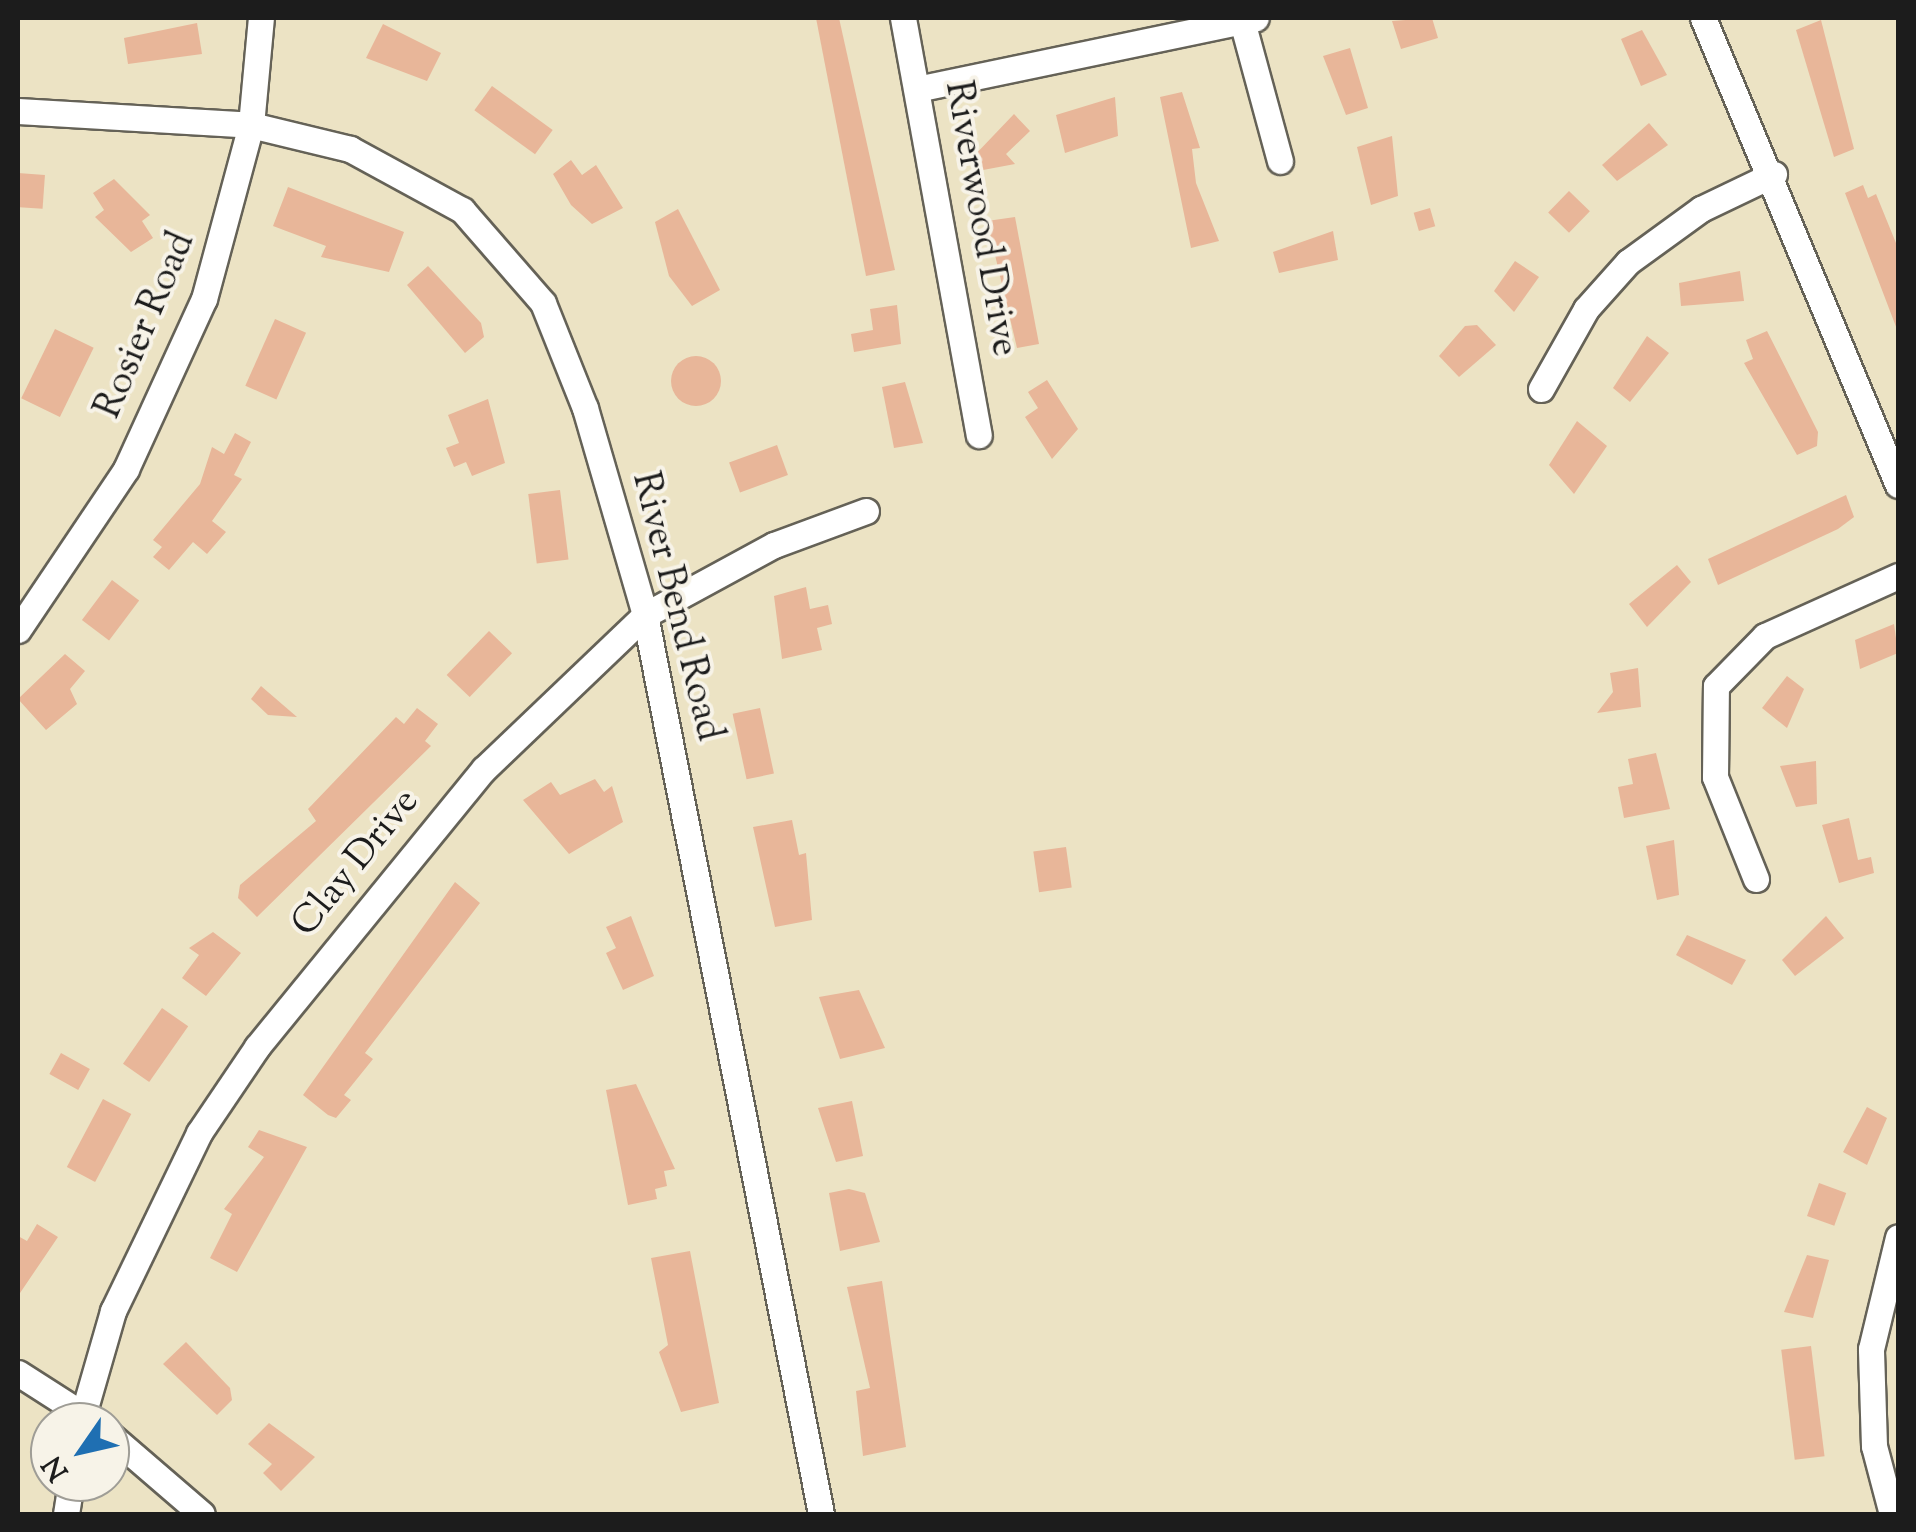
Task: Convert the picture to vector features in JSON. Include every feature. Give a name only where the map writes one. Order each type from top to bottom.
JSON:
[{"type":"street","name":"Rosier Road","points":[[18,630],[126,469],[204,299],[252,125],[261,18]]},
{"type":"street","name":"Riverwood Drive","points":[[903,18],[979,434]]},
{"type":"street","points":[[1703,18],[1774,174],[1898,486]]},
{"type":"street","points":[[917,88],[1249,19],[1280,162]]},
{"type":"street","name":"River Bend Road","points":[[18,111],[252,125],[390,164],[462,210],[523,271],[562,340],[644,615],[821,1514]]},
{"type":"street","points":[[1541,389],[1586,309],[1628,262],[1701,209],[1774,174]]},
{"type":"street","name":"Clay Drive","points":[[92,1402],[146,1234],[232,1082],[484,769],[644,615],[774,546],[866,512]]},
{"type":"street","points":[[1756,880],[1715,777],[1716,686],[1765,636],[1898,576]]},
{"type":"street","points":[[1892,1514],[1874,1446],[1871,1349],[1898,1237]]},
{"type":"street","points":[[18,1373],[61,1402]]},
{"type":"street","points":[[130,1452],[202,1514]]},
{"type":"building","points":[[816,18],[839,18],[895,270],[866,276]]},
{"type":"building","points":[[1432,18],[1438,38],[1401,49],[1392,21]]},
{"type":"building","points":[[1821,20],[1854,149],[1834,157],[1796,30]]},
{"type":"building","points":[[197,23],[202,54],[128,64],[124,38]]},
{"type":"building","points":[[383,24],[441,53],[427,81],[366,58]]},
{"type":"building","points":[[1642,30],[1667,75],[1641,86],[1621,39]]},
{"type":"building","points":[[1350,48],[1368,108],[1346,115],[1323,56]]},
{"type":"building","points":[[492,86],[553,130],[535,154],[474,110]]},
{"type":"building","points":[[1182,92],[1200,148],[1192,149],[1196,183],[1219,241],[1191,248],[1160,97]]},
{"type":"building","points":[[1115,97],[1118,136],[1065,153],[1056,115]]},
{"type":"building","points":[[1014,114],[1030,131],[1006,154],[1015,164],[983,170],[972,158]]},
{"type":"building","points":[[1649,123],[1668,145],[1617,181],[1602,165]]},
{"type":"building","points":[[1392,136],[1398,196],[1371,205],[1357,147]]},
{"type":"building","points":[[571,160],[582,175],[596,165],[623,208],[592,224],[571,205],[553,174]]},
{"type":"building","points":[[18,173],[45,175],[43,209],[18,207]]},
{"type":"building","points":[[114,179],[150,215],[142,221],[153,238],[131,252],[95,217],[104,210],[93,193]]},
{"type":"building","points":[[1863,185],[1868,198],[1876,194],[1898,248],[1898,332],[1845,193]]},
{"type":"building","points":[[288,187],[404,232],[389,272],[321,257],[326,246],[273,226]]},
{"type":"building","points":[[1569,191],[1590,211],[1569,233],[1548,213]]},
{"type":"building","points":[[1430,208],[1435,226],[1419,231],[1414,213]]},
{"type":"building","points":[[678,209],[720,290],[692,306],[669,276],[655,222]]},
{"type":"building","points":[[1015,217],[1039,344],[1017,348],[987,221]]},
{"type":"building","points":[[1333,231],[1338,260],[1279,273],[1273,252]]},
{"type":"building","points":[[1515,261],[1539,277],[1514,312],[1494,291]]},
{"type":"building","points":[[428,266],[481,323],[484,337],[465,353],[407,285]]},
{"type":"building","points":[[1740,271],[1744,301],[1681,306],[1679,283]]},
{"type":"building","points":[[897,305],[901,344],[854,352],[851,334],[873,330],[870,309]]},
{"type":"building","points":[[275,319],[306,333],[276,400],[245,386]]},
{"type":"building","points":[[1477,325],[1496,345],[1459,377],[1439,356],[1465,326]]},
{"type":"building","points":[[55,329],[94,348],[60,417],[21,398]]},
{"type":"building","points":[[1767,331],[1818,432],[1817,446],[1797,455],[1744,363],[1753,359],[1746,340]]},
{"type":"building","points":[[1647,336],[1669,353],[1630,402],[1613,388]]},
{"type":"building","points":[[696,356],[714,363],[721,381],[714,399],[696,406],[678,399],[671,381],[678,363]]},
{"type":"building","points":[[1047,380],[1078,429],[1052,459],[1025,417],[1038,408],[1028,392]]},
{"type":"building","points":[[905,382],[923,443],[894,448],[882,387]]},
{"type":"building","points":[[488,399],[505,463],[472,476],[466,462],[454,467],[446,448],[459,443],[448,415]]},
{"type":"building","points":[[1577,421],[1607,446],[1574,494],[1549,465]]},
{"type":"building","points":[[235,433],[251,442],[234,475],[242,479],[212,521],[226,532],[207,554],[193,542],[169,570],[153,557],[162,547],[153,540],[200,484],[212,447],[224,454]]},
{"type":"building","points":[[777,445],[788,475],[740,493],[729,462]]},
{"type":"building","points":[[560,490],[569,559],[537,563],[528,494]]},
{"type":"building","points":[[1846,495],[1854,517],[1838,529],[1718,585],[1708,559]]},
{"type":"building","points":[[1677,565],[1691,582],[1647,627],[1629,604]]},
{"type":"building","points":[[112,580],[139,600],[109,640],[82,620]]},
{"type":"building","points":[[806,587],[810,609],[828,605],[832,624],[817,628],[822,650],[782,659],[774,596]]},
{"type":"building","points":[[1894,624],[1898,653],[1860,669],[1855,640]]},
{"type":"building","points":[[489,631],[512,653],[470,697],[447,675]]},
{"type":"building","points":[[65,654],[85,671],[70,689],[77,704],[46,730],[18,699]]},
{"type":"building","points":[[1638,668],[1641,707],[1597,713],[1613,692],[1610,673]]},
{"type":"building","points":[[1787,676],[1804,689],[1787,728],[1762,708]]},
{"type":"building","points":[[261,686],[297,717],[268,715],[251,699]]},
{"type":"building","points":[[417,708],[438,724],[425,741],[431,746],[257,917],[238,898],[240,885],[316,821],[308,809],[396,717],[404,724]]},
{"type":"building","points":[[760,708],[774,774],[747,779],[733,714]]},
{"type":"building","points":[[1656,753],[1670,809],[1624,818],[1618,787],[1633,784],[1628,759]]},
{"type":"building","points":[[1816,761],[1817,804],[1796,807],[1780,766]]},
{"type":"building","points":[[595,779],[604,792],[612,786],[623,822],[569,854],[523,800],[551,782],[560,795]]},
{"type":"building","points":[[1849,818],[1858,860],[1871,857],[1874,873],[1839,883],[1822,825]]},
{"type":"building","points":[[792,820],[799,855],[806,853],[812,920],[775,927],[753,827]]},
{"type":"building","points":[[1674,840],[1679,895],[1657,900],[1646,846]]},
{"type":"building","points":[[1066,847],[1072,888],[1039,892],[1033,852]]},
{"type":"building","points":[[455,882],[480,903],[365,1053],[373,1059],[344,1095],[351,1100],[336,1118],[328,1115],[303,1095]]},
{"type":"building","points":[[631,916],[654,976],[623,990],[606,953],[616,948],[606,927]]},
{"type":"building","points":[[1826,916],[1844,938],[1795,976],[1782,960]]},
{"type":"building","points":[[213,932],[241,953],[206,996],[182,978],[199,955],[189,948]]},
{"type":"building","points":[[1687,935],[1746,960],[1732,985],[1676,955]]},
{"type":"building","points":[[859,990],[885,1048],[840,1059],[819,997]]},
{"type":"building","points":[[162,1008],[188,1026],[149,1082],[123,1064]]},
{"type":"building","points":[[61,1053],[90,1069],[78,1090],[49,1074]]},
{"type":"building","points":[[636,1084],[675,1169],[664,1171],[667,1186],[655,1189],[657,1199],[628,1205],[606,1090]]},
{"type":"building","points":[[103,1099],[131,1114],[95,1182],[67,1167]]},
{"type":"building","points":[[852,1101],[863,1156],[836,1162],[818,1108]]},
{"type":"building","points":[[1867,1107],[1887,1118],[1867,1165],[1843,1152]]},
{"type":"building","points":[[259,1130],[307,1147],[237,1272],[210,1258],[232,1214],[224,1209],[264,1157],[248,1147]]},
{"type":"building","points":[[1819,1183],[1846,1193],[1834,1226],[1807,1216]]},
{"type":"building","points":[[849,1189],[865,1193],[880,1242],[840,1251],[829,1193]]},
{"type":"building","points":[[37,1224],[58,1237],[18,1296],[18,1236],[27,1241]]},
{"type":"building","points":[[690,1251],[719,1403],[681,1412],[659,1352],[668,1345],[651,1258]]},
{"type":"building","points":[[1807,1255],[1829,1260],[1813,1318],[1784,1312]]},
{"type":"building","points":[[882,1281],[906,1447],[863,1456],[856,1391],[870,1388],[847,1287]]},
{"type":"building","points":[[186,1342],[230,1388],[232,1400],[217,1415],[163,1364]]},
{"type":"building","points":[[1811,1346],[1825,1456],[1795,1460],[1781,1350]]},
{"type":"building","points":[[269,1423],[315,1457],[281,1491],[263,1473],[272,1464],[248,1444]]}]
